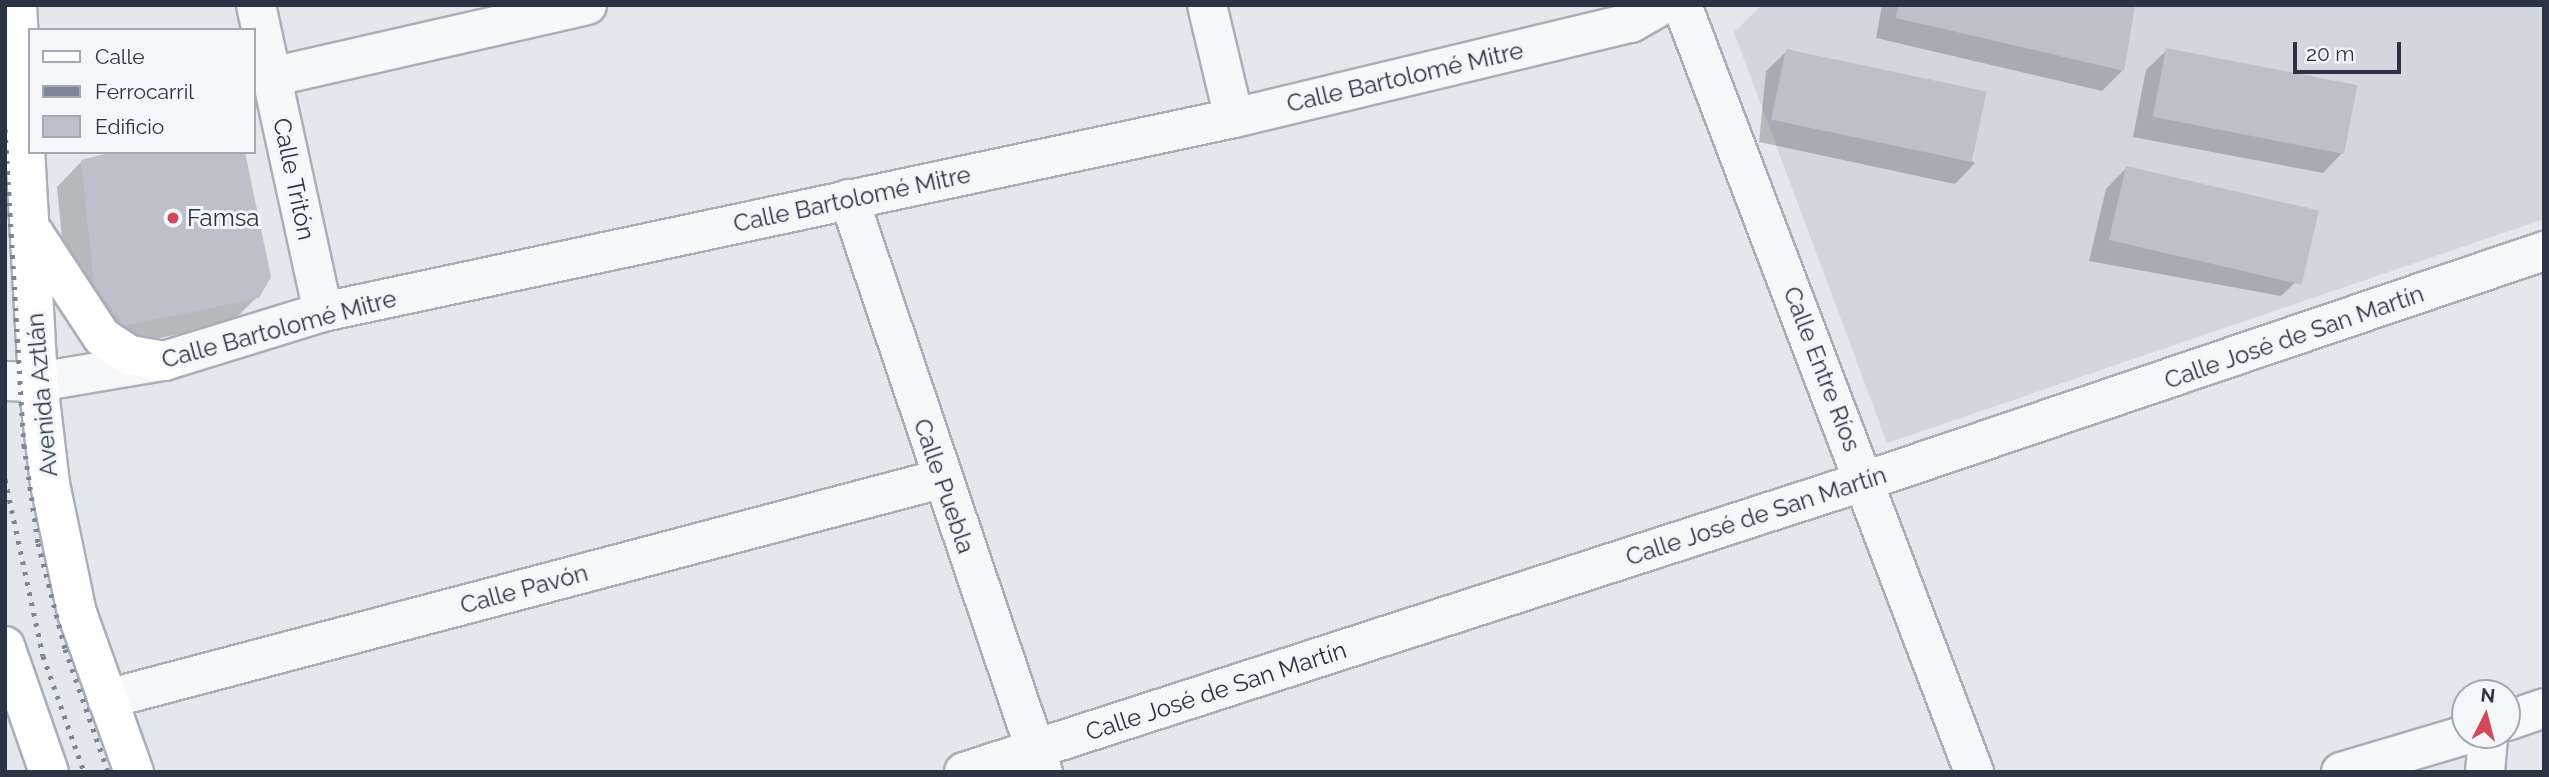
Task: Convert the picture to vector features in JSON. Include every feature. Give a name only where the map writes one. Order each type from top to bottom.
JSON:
[{"type":"main road","name":"Avenida Aztlán","points":[[17,5],[30,227],[22,381],[74,600],[134,772]]},
{"type":"main road","points":[[30,227],[102,337],[130,355],[164,361]]},
{"type":"main road","points":[[5,646],[49,772]]},
{"type":"street","name":"Calle Tritón","points":[[256,5],[323,312]]},
{"type":"street","points":[[271,77],[587,5]]},
{"type":"street","points":[[1207,5],[1234,118]]},
{"type":"street","name":"Calle Bartolomé Mitre","points":[[22,381],[164,361],[323,312],[1234,118],[1631,23],[1662,5]]},
{"type":"street","name":"Calle Entre Ríos","points":[[1682,5],[1974,772]]},
{"type":"street","name":"Calle Puebla","points":[[849,199],[940,479],[1039,761]]},
{"type":"street","name":"Calle José de San Martín","points":[[964,772],[1039,761],[2544,251]]},
{"type":"street","name":"Calle Pavón","points":[[107,699],[940,479]]},
{"type":"street","points":[[2521,716],[2544,708]]},
{"type":"street","points":[[2341,772],[2451,739]]},
{"type":"street","points":[[2485,772],[2487,749]]},
{"type":"shaded area","points":[[1762,5],[2544,5],[2544,219],[1887,443],[1734,32]]},
{"type":"building","points":[[1898,5],[2135,5],[2124,71],[1896,18]]},
{"type":"building","points":[[2166,48],[2357,85],[2344,154],[2153,117]]},
{"type":"building","points":[[1786,49],[1987,92],[1972,162],[1771,119]]},
{"type":"building","name":"Famsa","points":[[105,154],[245,154],[271,277],[259,298],[124,326],[94,285],[81,160]]},
{"type":"building","points":[[2126,166],[2319,211],[2302,285],[2109,240]]},
{"type":"railway","points":[[5,129],[24,445],[38,543],[65,649],[108,772]]},
{"type":"railway","points":[[5,479],[43,656],[84,772]]},
{"type":"place","name":"Famsa","points":[[173,218]]}]
